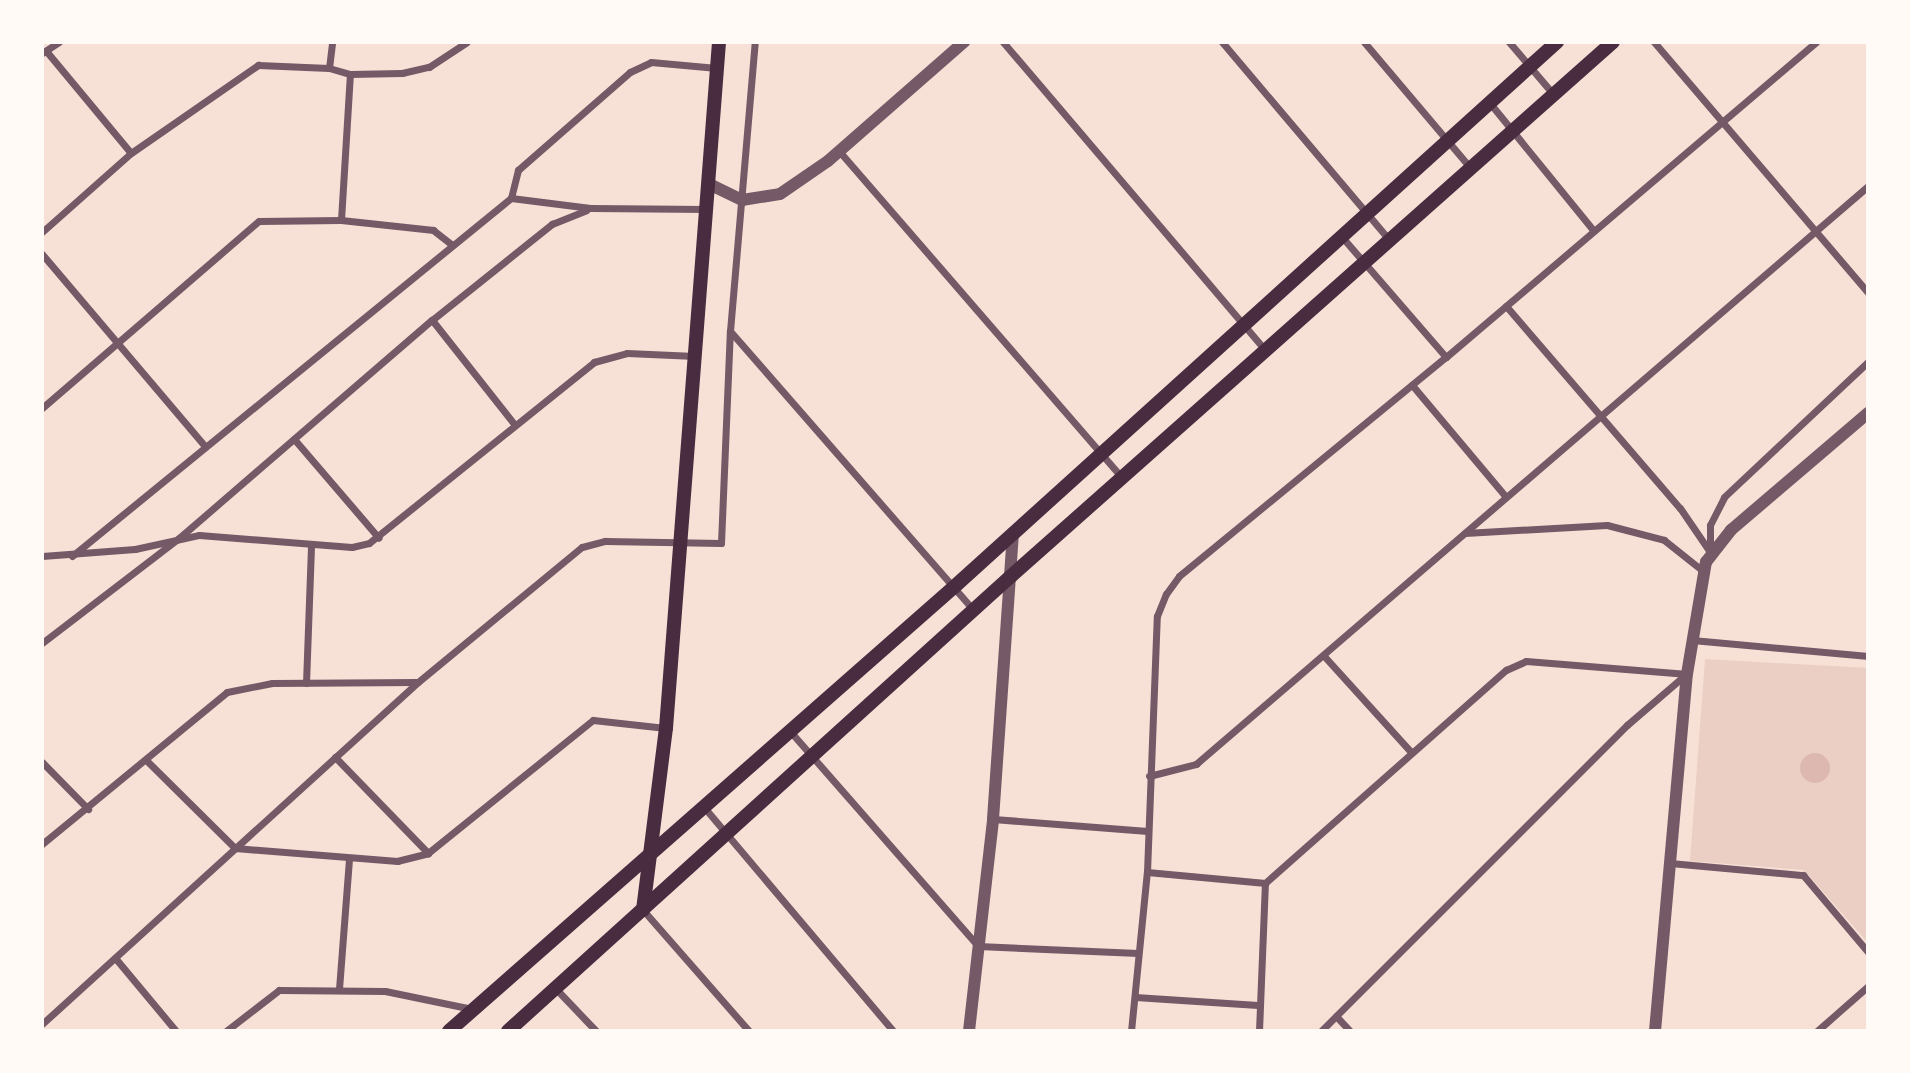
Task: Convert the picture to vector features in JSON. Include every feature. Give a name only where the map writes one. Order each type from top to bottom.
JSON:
[{"type":"main road","points":[[643,910],[666,729],[719,42]]},
{"type":"main road","points":[[449,1031],[789,729],[954,587],[1557,42]]},
{"type":"main road","points":[[508,1031],[814,758],[1010,577],[1391,243],[1613,42]]},
{"type":"street","points":[[59,42],[45,53],[131,153]]},
{"type":"street","points":[[329,68],[332,42]]},
{"type":"street","points":[[42,232],[131,153],[258,65],[329,68],[351,74],[429,67],[467,42]]},
{"type":"street","points":[[42,1024],[418,682],[582,547],[605,541],[721,543],[730,331],[755,42]]},
{"type":"street","points":[[709,184],[742,200],[780,194],[839,151],[964,42]]},
{"type":"street","points":[[1003,42],[1268,352]]},
{"type":"street","points":[[1222,42],[1391,243]]},
{"type":"street","points":[[1364,42],[1472,170]]},
{"type":"street","points":[[1509,42],[1554,95]]},
{"type":"street","points":[[1654,42],[1723,121],[1814,233],[1868,293]]},
{"type":"street","points":[[1131,1031],[1147,872],[1157,616],[1166,594],[1179,576],[1446,357],[1816,42]]},
{"type":"street","points":[[72,556],[511,198],[518,170],[630,72],[652,62],[717,68]]},
{"type":"street","points":[[341,219],[351,74]]},
{"type":"street","points":[[1489,103],[1594,231]]},
{"type":"street","points":[[839,151],[1122,479]]},
{"type":"street","points":[[1149,776],[1196,764],[1868,186]]},
{"type":"street","points":[[511,198],[590,208],[707,209]]},
{"type":"street","points":[[42,643],[179,538],[432,320],[552,224],[590,208]]},
{"type":"street","points":[[42,408],[117,347],[249,226],[271,219],[341,219],[433,230],[452,245]]},
{"type":"street","points":[[1342,237],[1446,357]]},
{"type":"street","points":[[42,254],[117,347],[205,446]]},
{"type":"street","points":[[1506,306],[1603,415],[1680,508],[1710,552]]},
{"type":"street","points":[[432,320],[514,424]]},
{"type":"street","points":[[730,331],[974,611]]},
{"type":"street","points":[[42,556],[72,556],[199,535],[352,547],[379,538],[514,424],[594,362],[610,355],[696,356]]},
{"type":"street","points":[[1655,1031],[1687,674],[1703,570],[1710,552],[1710,526],[1724,497],[1868,362]]},
{"type":"street","points":[[1412,385],[1505,496]]},
{"type":"street","points":[[1710,552],[1868,413]]},
{"type":"street","points":[[294,439],[379,538]]},
{"type":"street","points":[[1464,533],[1607,525],[1664,540],[1703,570]]},
{"type":"street","points":[[969,1031],[993,819],[1013,533]]},
{"type":"street","points":[[306,683],[311,544]]},
{"type":"street","points":[[1691,640],[1868,656]]},
{"type":"street","points":[[1324,656],[1411,752]]},
{"type":"street","points":[[1259,1031],[1265,883],[1506,670],[1526,661],[1687,674]]},
{"type":"street","points":[[1321,1031],[1627,725],[1687,674]]},
{"type":"street","points":[[42,844],[147,761],[227,692],[257,684],[418,682]]},
{"type":"street","points":[[147,761],[235,848],[397,861],[428,853],[593,720],[666,729]]},
{"type":"street","points":[[789,729],[978,946],[1138,953]]},
{"type":"street","points":[[335,758],[428,853]]},
{"type":"street","points":[[42,762],[88,809]]},
{"type":"street","points":[[703,806],[893,1031]]},
{"type":"street","points":[[993,819],[1148,831]]},
{"type":"street","points":[[339,989],[349,859]]},
{"type":"street","points":[[1670,863],[1803,875],[1868,953]]},
{"type":"street","points":[[1147,872],[1265,883]]},
{"type":"street","points":[[643,910],[748,1031]]},
{"type":"street","points":[[116,959],[176,1031]]},
{"type":"street","points":[[1816,1031],[1868,986]]},
{"type":"street","points":[[226,1031],[279,990],[385,991],[473,1009]]},
{"type":"street","points":[[557,990],[596,1031]]},
{"type":"street","points":[[1135,997],[1258,1005]]},
{"type":"street","points":[[1336,1016],[1350,1031]]},
{"type":"shaded area","points":[[1705,659],[1868,668],[1868,943],[1804,870],[1690,861]]},
{"type":"shaded area","points":[[1815,753],[1826,757],[1830,768],[1826,779],[1815,783],[1804,779],[1800,768],[1804,757]]}]
